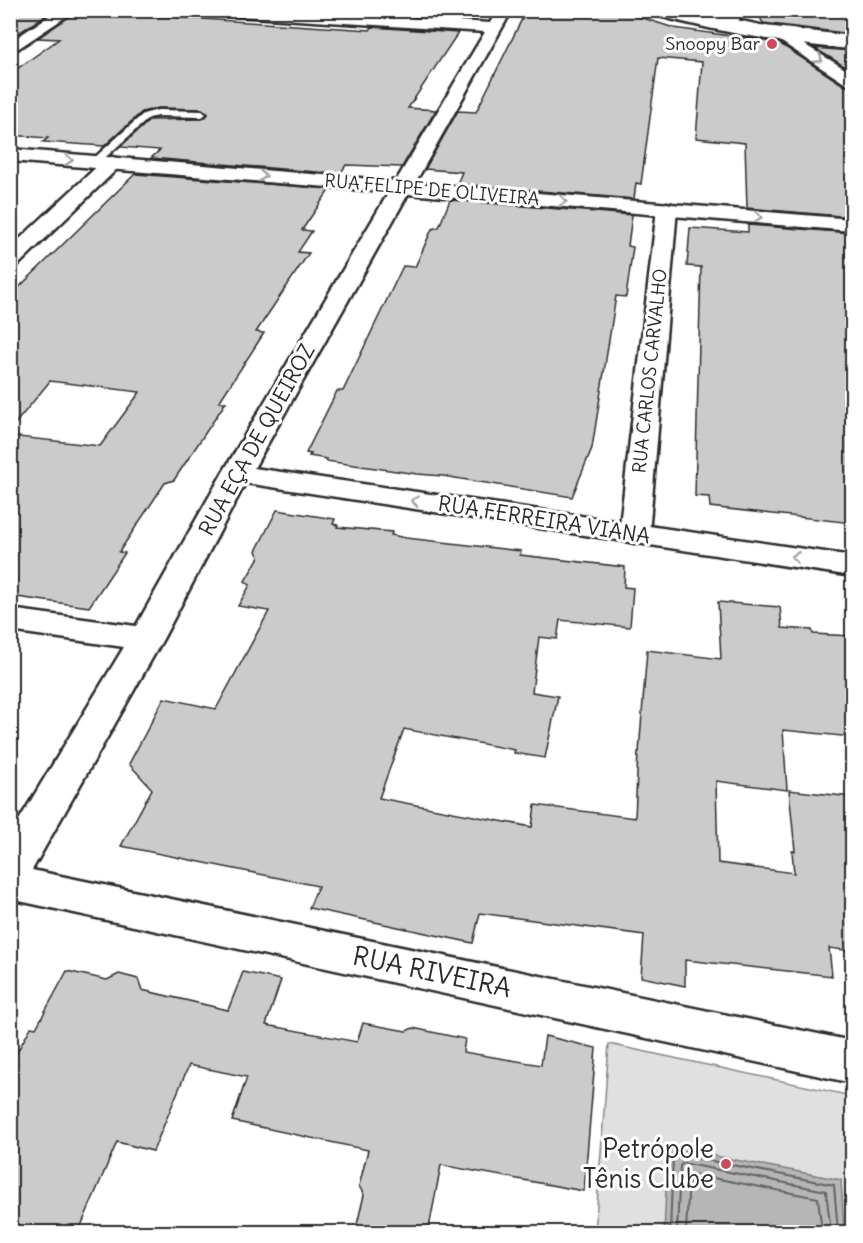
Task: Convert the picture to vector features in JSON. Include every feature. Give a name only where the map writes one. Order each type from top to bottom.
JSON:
[{"type":"street","points":[[10,49],[69,10]]},
{"type":"street","points":[[206,10],[495,28]]},
{"type":"street","name":"RUA EÇA DE QUEIROZ","points":[[10,871],[147,639],[236,474],[400,187],[505,10]]},
{"type":"street","points":[[652,10],[705,25],[785,38],[852,44]]},
{"type":"street","points":[[705,10],[852,33]]},
{"type":"street","points":[[785,38],[852,80]]},
{"type":"street","name":"RUA FELIPE DE OLIVEIRA","points":[[10,155],[852,225]]},
{"type":"street","points":[[10,260],[103,163]]},
{"type":"street","name":"RUA CARLOS CARVALHO","points":[[634,534],[667,209]]},
{"type":"street","name":"RUA FERREIRA VIANA","points":[[236,474],[852,566]]},
{"type":"street","points":[[10,620],[147,639]]},
{"type":"street","name":"RUA RIVEIRA","points":[[10,882],[852,1062]]},
{"type":"lane","points":[[679,10],[730,23],[785,32],[852,38]]},
{"type":"lane","points":[[103,163],[146,116],[158,113],[202,114]]},
{"type":"shaded area","name":"Petrópole Tênis Clube","points":[[609,1044],[852,1096],[852,1232],[595,1232]]},
{"type":"water","points":[[668,1147],[841,1180],[844,1232],[664,1232]]},
{"type":"building","points":[[10,10],[53,10],[14,36],[10,36]]},
{"type":"building","points":[[385,10],[472,12],[467,19],[382,14]]},
{"type":"building","points":[[566,10],[618,10],[674,28],[779,43],[845,86],[852,87],[852,217],[747,208],[745,143],[696,138],[702,62],[658,58],[641,184],[636,183],[634,199],[457,184],[462,172],[425,169],[458,111],[476,112],[524,15],[527,12],[564,14]]},
{"type":"building","points":[[756,10],[852,10],[852,34],[763,23]]},
{"type":"building","points":[[78,11],[370,30],[372,27],[458,33],[408,108],[436,110],[402,167],[346,165],[340,174],[151,158],[160,150],[120,147],[150,120],[202,119],[208,114],[202,109],[158,108],[142,112],[104,146],[43,142],[48,138],[10,135],[10,74],[59,39],[38,38]]},
{"type":"building","points":[[814,48],[852,51],[852,71]]},
{"type":"building","points":[[135,174],[330,189],[302,230],[312,231],[298,252],[309,253],[256,332],[264,333],[219,402],[226,402],[174,480],[165,483],[119,552],[125,553],[89,607],[10,596],[10,436],[100,446],[140,392],[50,381],[10,430],[10,296]]},
{"type":"building","points":[[450,200],[632,215],[628,246],[633,247],[626,297],[616,296],[592,448],[572,497],[443,476],[326,461],[327,459],[309,456],[311,454],[306,453],[337,391],[343,391],[403,266],[415,267],[432,229],[439,227]]},
{"type":"building","points":[[748,225],[852,233],[852,523],[710,507],[709,497],[695,496],[701,267],[687,266],[690,228],[748,232]]},
{"type":"building","points":[[277,510],[335,519],[333,524],[338,525],[337,527],[392,532],[391,535],[406,538],[521,551],[520,555],[625,567],[624,587],[633,588],[630,627],[560,620],[557,639],[539,637],[532,692],[558,696],[545,758],[404,729],[379,798],[532,827],[535,805],[635,818],[647,650],[721,659],[718,602],[780,607],[782,628],[812,630],[813,634],[852,636],[852,737],[783,730],[787,790],[716,781],[718,863],[794,873],[792,851],[795,851],[789,790],[852,797],[852,951],[829,948],[832,976],[685,960],[685,986],[641,977],[644,935],[480,913],[473,943],[309,908],[318,886],[121,846],[152,789],[129,764],[164,698],[216,709],[269,611],[238,606],[250,585],[245,581],[259,557],[256,551]]},
{"type":"building","points":[[67,971],[107,980],[119,974],[138,979],[142,990],[228,1010],[243,972],[281,980],[266,1025],[357,1042],[363,1023],[406,1031],[413,1028],[465,1039],[463,1052],[541,1065],[545,1036],[596,1048],[584,1191],[441,1165],[428,1233],[355,1233],[364,1195],[359,1186],[368,1150],[232,1121],[247,1077],[189,1065],[153,1151],[117,1142],[78,1233],[10,1233],[10,1065],[31,1027],[36,1028]]},
{"type":"place","name":"Snoopy Bar","points":[[772,44]]},
{"type":"place","name":"Petrópole Tênis Clube","points":[[726,1164]]}]
